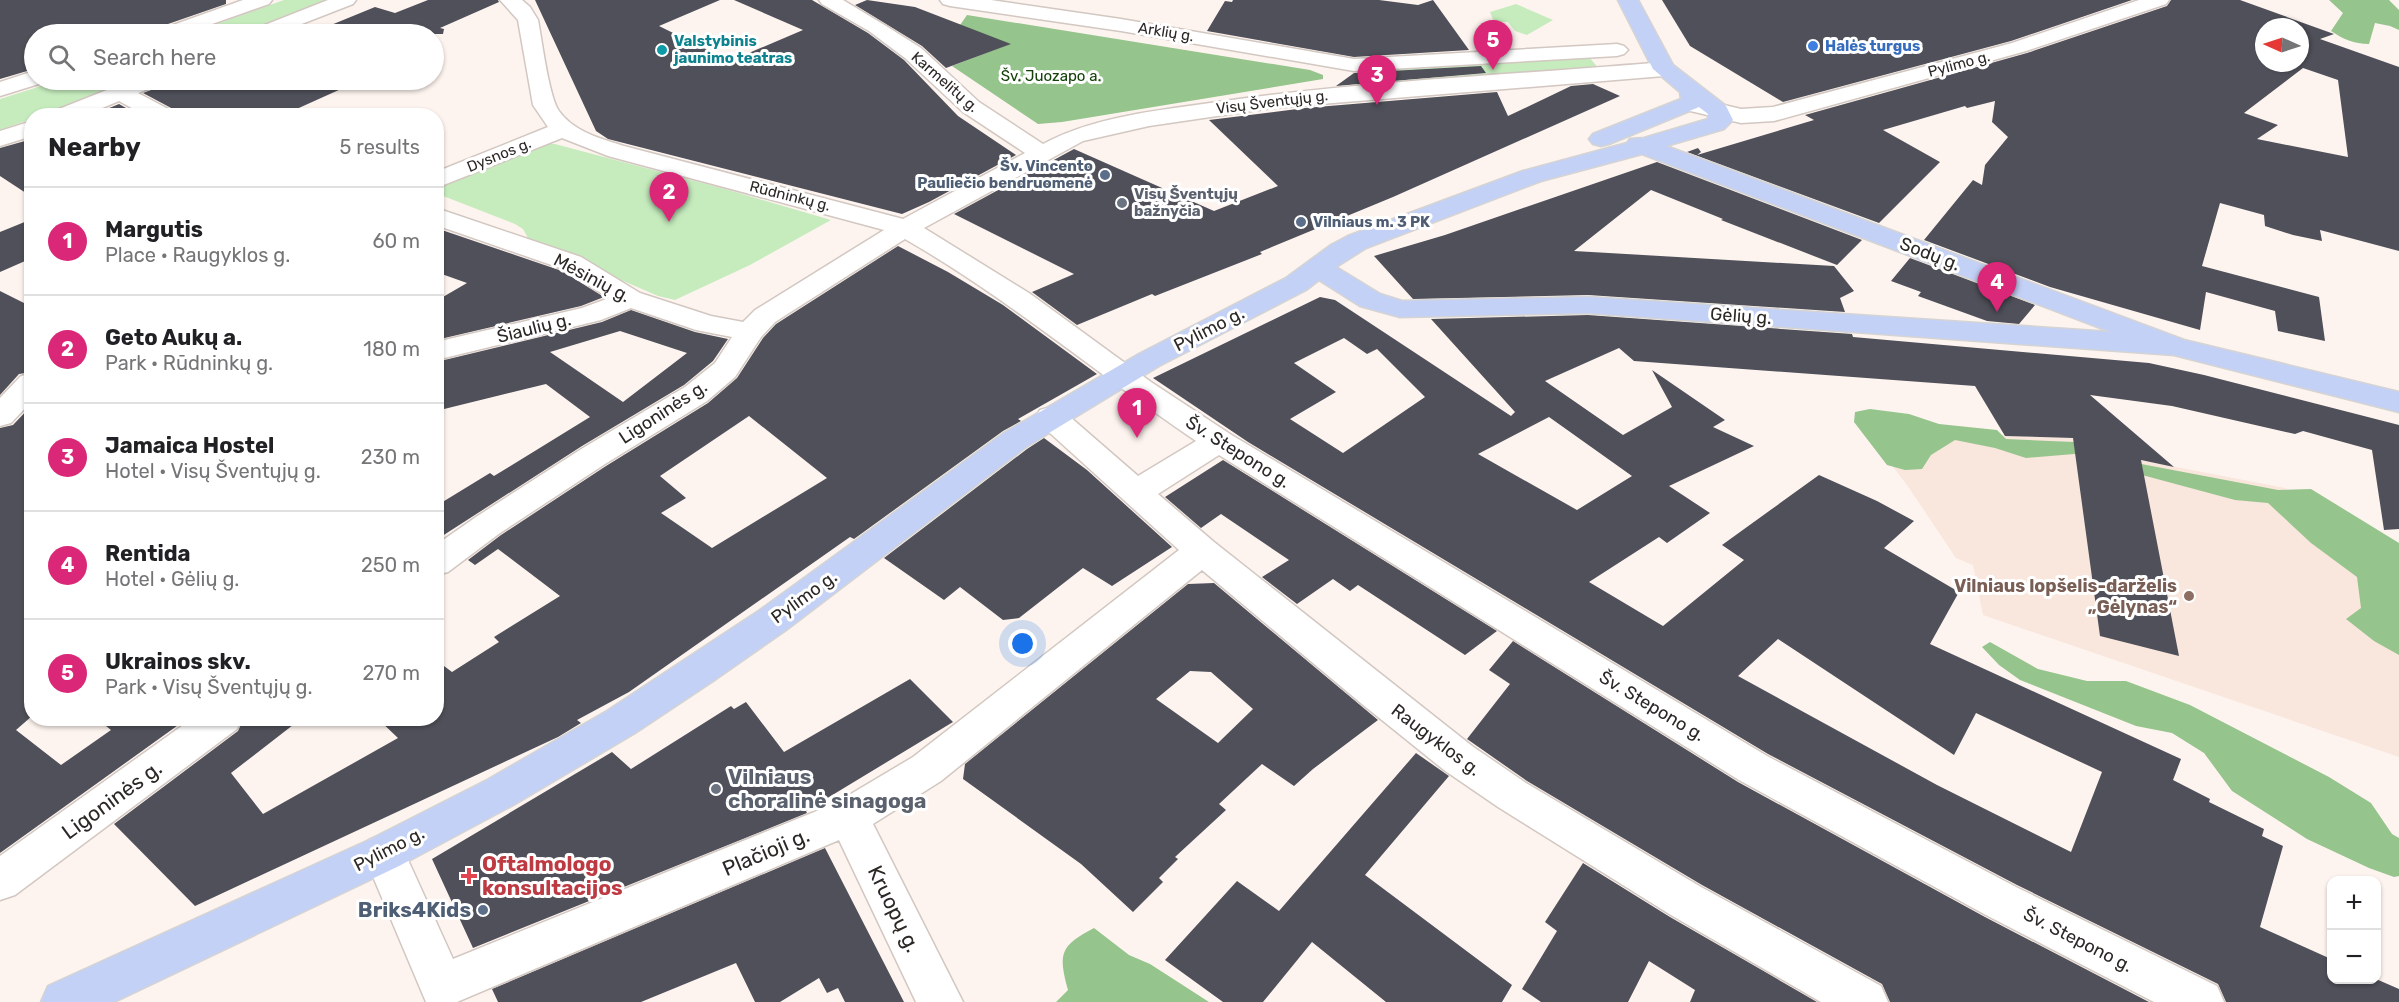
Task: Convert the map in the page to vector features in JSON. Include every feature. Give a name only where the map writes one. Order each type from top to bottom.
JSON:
[{"type":"main road","points":[[1628,0],[1664,69],[1690,98]]},
{"type":"main road","name":"Pylimo g.","points":[[1532,176],[1572,152],[1690,98]]},
{"type":"main road","name":"Pylimo g.","points":[[64,1002],[384,853],[501,792],[621,722],[700,671],[1015,440],[1123,376],[1296,284],[1340,251],[1356,242],[1532,176],[1645,146],[1717,117]]},
{"type":"main road","name":"Sodų g.","points":[[1601,138],[1620,139],[1645,146],[2174,346],[2399,402]]},
{"type":"main road","name":"Gėlių g.","points":[[1319,268],[1370,300],[1400,309],[1588,305],[2174,346]]},
{"type":"main road","points":[[2054,336],[2072,328],[2073,318],[2064,304]]},
{"type":"street","points":[[194,24],[262,0]]},
{"type":"street","points":[[285,24],[346,0]]},
{"type":"street","name":"Rūdninkų g.","points":[[510,0],[523,11],[528,20],[544,105],[550,118],[563,129],[585,141],[616,151],[875,218],[905,228],[1019,300],[1123,376]]},
{"type":"street","name":"Karmelitų g.","points":[[829,0],[913,53],[971,107],[1041,153]]},
{"type":"street","name":"Arklių g.","points":[[950,0],[1121,25],[1354,65]]},
{"type":"street","name":"Pylimo g.","points":[[1690,98],[1717,117],[1774,114],[2019,47],[2159,0]]},
{"type":"street","points":[[1362,92],[1354,65],[1652,49]]},
{"type":"street","name":"Visų Šventųjų g.","points":[[905,228],[1075,136],[1123,124],[1262,102],[1664,69]]},
{"type":"street","points":[[0,89],[24,81]]},
{"type":"street","points":[[81,108],[125,90]]},
{"type":"street","points":[[120,92],[149,108]]},
{"type":"street","name":"Dysnos g.","points":[[444,178],[563,129]]},
{"type":"street","points":[[0,139],[24,131]]},
{"type":"street","name":"Mėsinių g.","points":[[444,219],[572,263],[630,299],[706,324],[750,332]]},
{"type":"street","name":"Ligoninės g.","points":[[444,556],[585,462],[696,394],[725,370],[750,332],[765,316],[905,228]]},
{"type":"street","name":"Šiaulių g.","points":[[444,349],[591,314],[630,299]]},
{"type":"street","name":"Šv. Stepono g.","points":[[1123,376],[1219,441],[1753,768],[2001,901],[2201,1002]]},
{"type":"street","points":[[0,416],[24,391]]},
{"type":"street","name":"Raugyklos g.","points":[[1051,417],[1202,551],[1458,758],[1519,799],[1686,901],[1865,1002]]},
{"type":"street","points":[[0,423],[24,419]]},
{"type":"street","points":[[1137,492],[1219,441]]},
{"type":"street","name":"Plačioji g.","points":[[384,853],[442,986],[849,817],[927,769],[1202,551]]},
{"type":"street","name":"Ligoninės g.","points":[[0,881],[212,726]]},
{"type":"street","name":"Kruopų g.","points":[[849,817],[940,1002]]},
{"type":"shaded area","name":"Vilniaus lopšelis-darželis „Gėlynas“","points":[[1864,429],[2088,439],[2135,459],[2285,488],[2399,564],[2399,757],[1983,615],[1973,565],[1956,558],[1907,485]]},
{"type":"green space","points":[[284,0],[326,0],[267,24],[217,24]]},
{"type":"green space","points":[[2329,0],[2389,0],[2399,10],[2399,30],[2375,23],[2369,44],[2344,39],[2331,31],[2343,13]]},
{"type":"green space","points":[[1516,4],[1553,20],[1527,35],[1515,31],[1508,22],[1494,22],[1490,12]]},
{"type":"green space","name":"Šv. Juozapo a.","points":[[967,15],[1310,70],[1323,75],[1323,79],[1038,124],[952,66],[1010,44],[958,28]]},
{"type":"green space","points":[[1589,57],[1600,70],[1389,83],[1384,81],[1380,73],[1387,70]]},
{"type":"green space","points":[[28,90],[108,90],[61,108],[24,108],[24,121],[0,130],[0,99]]},
{"type":"green space","points":[[544,144],[555,144],[831,220],[750,265],[675,300],[658,296],[529,240],[523,229],[515,224],[444,196],[444,186],[475,170]]},
{"type":"green space","points":[[1870,409],[1909,414],[1939,424],[1997,430],[2006,439],[2098,443],[2136,463],[2278,490],[2311,489],[2399,543],[2399,655],[2374,641],[2346,619],[2361,608],[2357,577],[2311,543],[2268,503],[2235,500],[2131,472],[2086,453],[2026,458],[1995,448],[1955,440],[1931,455],[1922,469],[1905,470],[1887,465],[1854,422],[1855,412]]},
{"type":"green space","points":[[1990,642],[2038,669],[2087,681],[2126,681],[2190,705],[2329,777],[2371,803],[2392,834],[2399,838],[2399,876],[2394,877],[2369,868],[2307,839],[2232,791],[2204,753],[2172,733],[2136,726],[2020,680],[1999,665],[1982,647]]},
{"type":"green space","points":[[1094,928],[1129,955],[1150,964],[1209,1002],[1056,1002],[1068,990],[1063,967],[1064,952],[1074,940]]},
{"type":"building","points":[[0,0],[226,0],[226,4],[168,24],[24,24],[24,72],[0,79]]},
{"type":"building","points":[[428,0],[498,0],[499,2],[444,26],[444,24],[333,24],[375,7],[395,13]]},
{"type":"building","points":[[535,0],[720,0],[659,26],[730,61],[803,30],[734,0],[812,0],[868,33],[904,60],[958,116],[1016,155],[902,214],[608,139],[596,131]]},
{"type":"building","points":[[867,0],[915,7],[1011,44],[946,68],[922,46],[855,5]]},
{"type":"building","points":[[1233,0],[1379,0],[1418,5],[1433,0],[1469,50],[1354,57],[1207,31],[1225,1],[1232,2]]},
{"type":"building","name":"Halės turgus","points":[[1662,0],[2132,0],[2011,41],[1783,102],[1690,46]]},
{"type":"building","points":[[2171,0],[2240,0],[2290,18],[2255,18],[2255,72],[2298,72],[2244,113],[2278,125],[2257,139],[2348,157],[2338,80],[2309,70],[2309,25],[2334,34],[2320,39],[2399,67],[2399,251],[2320,230],[2322,241],[2293,235],[2265,226],[2264,215],[2220,203],[2202,266],[2319,297],[2325,341],[2278,331],[2275,311],[2206,292],[2200,330],[2050,287],[1924,240],[1973,180],[1982,185],[1985,165],[2008,137],[1992,122],[1995,101],[1967,108],[1965,106],[1883,130],[1940,162],[1879,223],[1687,152],[1698,148],[1701,152],[1697,155],[1814,120],[1805,115],[2027,53],[2167,6]]},
{"type":"building","points":[[1481,66],[1486,73],[1336,86],[1354,73]]},
{"type":"building","points":[[1593,84],[1620,96],[1393,197],[1260,252],[1262,254],[1155,296],[1152,294],[1077,325],[1032,292],[1074,274],[954,214],[1074,149],[1214,211],[1278,186],[1209,120],[1305,108],[1497,92],[1508,116],[1571,86]]},
{"type":"building","points":[[151,90],[339,90],[299,108],[171,108],[143,93]]},
{"type":"building","points":[[119,104],[126,108],[109,108]]},
{"type":"building","points":[[24,141],[24,192],[0,176],[0,148]]},
{"type":"building","points":[[1657,162],[1862,240],[1837,265],[1651,190],[1574,251],[1834,266],[1854,291],[1840,298],[1845,312],[1588,295],[1413,299],[1374,256],[1445,235]]},
{"type":"building","points":[[24,222],[24,262],[0,272],[0,232]]},
{"type":"building","points":[[444,231],[562,271],[604,297],[581,306],[444,338],[444,296],[467,283],[444,275]]},
{"type":"building","points":[[898,246],[948,272],[1003,305],[1097,374],[1018,419],[1021,421],[1003,431],[854,539],[850,537],[629,692],[577,720],[581,723],[558,737],[195,906],[114,824],[238,731],[240,726],[292,726],[231,773],[263,814],[398,738],[385,726],[444,726],[444,666],[452,672],[499,642],[494,637],[560,596],[498,549],[475,565],[468,560],[501,535],[606,466],[708,403],[737,378],[763,338],[776,324]],"holes":[[[749,416],[827,478],[712,548],[661,513],[686,498],[660,476]]]},
{"type":"building","points":[[1910,258],[2035,305],[2019,324],[1987,321],[1918,296],[1921,292],[1891,281]]},
{"type":"building","points":[[0,291],[24,303],[24,373],[19,374],[0,395]]},
{"type":"building","points":[[1320,297],[1335,300],[1511,416],[1515,412],[1431,319],[1588,315],[1852,334],[1853,337],[2149,363],[2399,425],[2399,529],[2384,530],[2372,450],[2303,431],[2295,434],[2172,406],[2090,395],[2174,467],[2141,460],[2179,656],[2100,636],[2073,438],[2005,436],[1975,386],[1634,361],[1619,348],[1545,381],[1623,435],[1672,407],[1652,370],[1725,420],[1713,427],[1754,446],[1669,486],[1710,513],[1667,543],[1659,537],[1589,582],[1663,626],[1744,560],[1722,545],[1819,475],[1877,501],[1914,521],[1884,548],[1959,592],[1930,644],[2181,759],[2173,780],[2210,799],[2209,802],[2264,829],[2262,836],[2283,846],[2260,927],[2327,957],[2327,984],[2381,984],[2381,981],[2399,989],[2399,1002],[2226,1002],[2218,984],[2017,885],[1768,754],[1248,442],[1153,378]],"holes":[[[1344,338],[1367,354],[1377,349],[1425,397],[1343,453],[1290,419],[1336,392],[1294,363]],[[1549,417],[1632,476],[1577,510],[1478,454]],[[1778,639],[1954,755],[1976,713],[2102,772],[2071,852],[1937,785],[1738,676]]]},
{"type":"building","points":[[631,310],[695,332],[728,339],[713,361],[684,385],[582,446],[444,535],[444,501],[490,473],[494,476],[590,417],[546,384],[444,409],[444,360],[602,322]],"holes":[[[620,331],[687,353],[623,402],[550,352]]]},
{"type":"building","points":[[24,413],[24,723],[16,730],[61,765],[111,730],[106,726],[177,726],[0,853],[0,428],[13,425]]},
{"type":"building","points":[[1044,438],[1087,470],[1172,547],[1112,586],[1083,568],[1019,618],[1003,620],[960,587],[944,600],[884,558],[1027,449]]},
{"type":"building","points":[[1223,460],[1497,631],[1465,655],[1358,585],[1350,591],[1333,579],[1297,604],[1262,577],[1289,560],[1221,514],[1201,528],[1165,497]]},
{"type":"building","points":[[1214,583],[1378,720],[1294,786],[1262,764],[1219,804],[1226,810],[1175,857],[1178,859],[1159,878],[1163,882],[1133,912],[1081,864],[963,779],[965,764],[1188,584]],"holes":[[[1190,671],[1211,672],[1253,709],[1218,743],[1156,699]]]},
{"type":"building","points":[[1513,641],[1738,782],[1985,917],[2149,1002],[1890,1002],[1882,984],[1702,885],[1527,781],[1467,739],[1510,684],[1489,670]]},
{"type":"building","points":[[910,679],[953,722],[806,811],[807,813],[473,948],[432,859],[612,752],[631,769],[731,706],[734,709],[746,702],[784,752]]},
{"type":"building","points":[[1416,753],[1449,776],[1365,875],[1512,985],[1502,1002],[1386,1002],[1312,942],[1263,1002],[1223,1002],[1165,960],[1237,881],[1279,911]]},
{"type":"building","points":[[825,848],[904,1002],[845,1002],[838,988],[827,993],[819,978],[780,1002],[755,1002],[736,963],[641,1002],[498,1002],[492,989]]},
{"type":"building","points":[[1583,863],[1670,917],[1817,1002],[1690,1002],[1695,990],[1649,961],[1628,1002],[1541,1002],[1522,989],[1557,931],[1545,922]]},
{"type":"place","name":"Halės turgus","points":[[1813,46]]},
{"type":"place","name":"Valstybinis jaunimo teatras","points":[[662,50]]},
{"type":"place","name":"Ukrainos skv.","points":[[1493,70]]},
{"type":"place","name":"Jamaica Hostel","points":[[1377,105]]},
{"type":"place","name":"Šv. Vincento Pauliečio bendruomenė","points":[[1105,175]]},
{"type":"place","name":"Visų Šventųjų bažnyčia","points":[[1122,203]]},
{"type":"place","name":"Geto Aukų a.","points":[[669,222]]},
{"type":"place","name":"Vilniaus m. 3 PK","points":[[1301,222]]},
{"type":"place","name":"Rentida","points":[[1997,312]]},
{"type":"place","name":"Margutis","points":[[1137,438]]},
{"type":"place","name":"Vilniaus lopšelis-darželis „Gėlynas“","points":[[2189,596]]},
{"type":"place","name":"Vilniaus choralinė sinagoga","points":[[716,789]]},
{"type":"place","name":"Oftalmologo konsultacijos","points":[[469,876]]},
{"type":"place","name":"Briks4Kids","points":[[483,910]]}]
